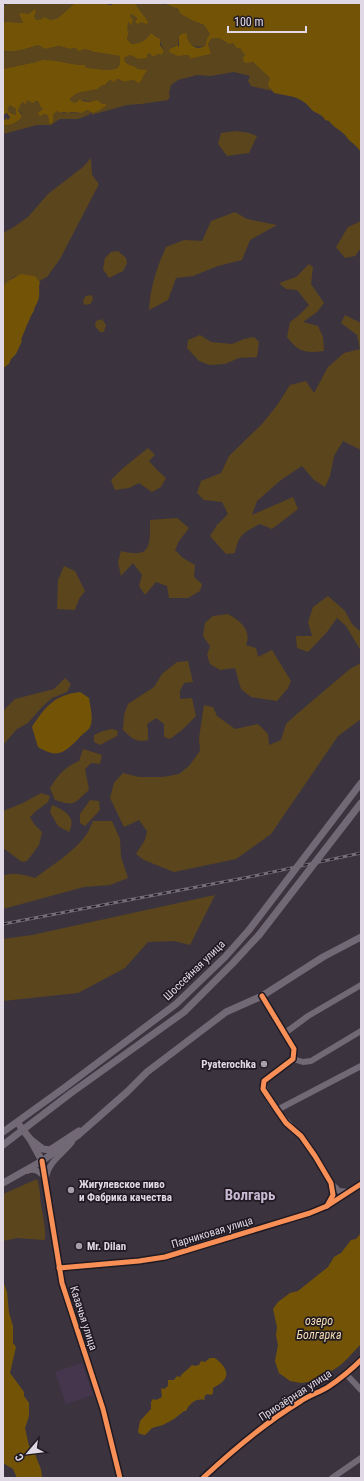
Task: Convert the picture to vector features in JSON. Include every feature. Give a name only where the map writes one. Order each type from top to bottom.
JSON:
[{"type":"main road","name":"Шоссейная улица","points":[[3,1132],[176,1004],[225,957],[249,930],[361,783]]},
{"type":"main road","name":"Шоссейная улица","points":[[3,1145],[71,1093],[184,1012],[234,964],[259,935],[361,804]]},
{"type":"main road","points":[[3,1183],[42,1161],[74,1139],[127,1092],[147,1072],[226,1012],[262,996],[323,957],[361,937]]},
{"type":"main road","name":"Казачья улица","points":[[17,1121],[30,1139],[42,1161]]},
{"type":"main road","points":[[30,1139],[43,1149],[50,1150],[71,1135],[90,1125]]},
{"type":"street","points":[[285,1033],[308,1016],[361,985]]},
{"type":"street","points":[[262,996],[294,1049],[293,1059],[264,1081],[263,1089],[286,1123],[301,1136],[331,1183],[339,1191],[350,1192]]},
{"type":"street","points":[[293,1059],[303,1062],[311,1062],[361,1031]]},
{"type":"street","points":[[277,1110],[361,1066]]},
{"type":"street","points":[[3,1183],[33,1169],[46,1178],[53,1160],[66,1149],[74,1139]]},
{"type":"street","name":"Казачья улица","points":[[42,1161],[46,1178],[59,1268],[66,1296],[103,1409],[120,1478]]},
{"type":"street","points":[[327,1206],[333,1195],[331,1183]]},
{"type":"street","name":"Парниковая улица","points":[[59,1268],[139,1261],[165,1257],[310,1213],[327,1206],[361,1184]]},
{"type":"street","name":"Приозёрная улица","points":[[203,1478],[226,1457],[270,1422],[302,1400],[328,1387],[346,1374],[361,1360]]},
{"type":"street","points":[[346,1374],[361,1390]]},
{"type":"street","points":[[332,1478],[361,1458]]},
{"type":"shaded area","points":[[10,3],[75,3],[58,18],[51,20],[47,18],[36,20],[34,16],[25,14],[23,23],[3,23],[3,6]]},
{"type":"shaded area","points":[[135,3],[158,3],[168,6],[180,11],[190,20],[204,25],[210,34],[207,38],[205,46],[193,46],[186,36],[179,37],[178,47],[176,45],[172,47],[178,55],[188,55],[190,57],[189,59],[211,54],[208,44],[211,39],[215,38],[219,38],[226,43],[233,43],[242,49],[250,61],[256,64],[270,78],[270,88],[273,91],[251,86],[248,81],[250,76],[234,72],[210,76],[197,75],[178,80],[171,85],[168,100],[127,105],[91,115],[93,112],[97,111],[102,104],[98,100],[91,102],[84,100],[82,101],[80,99],[75,103],[70,101],[72,96],[107,84],[110,80],[112,81],[117,79],[123,81],[131,79],[136,81],[144,76],[144,70],[129,65],[124,58],[130,55],[141,59],[149,53],[153,57],[158,54],[162,55],[164,51],[158,37],[151,33],[145,40],[139,43],[133,44],[127,39],[129,31],[127,30],[127,26],[131,18],[129,14],[136,17],[138,24],[137,8]]},
{"type":"shaded area","points":[[38,45],[45,49],[59,46],[70,49],[85,49],[120,56],[119,66],[114,69],[104,70],[86,68],[85,65],[40,60],[3,69],[3,50],[15,51]]},
{"type":"shaded area","points":[[27,100],[39,102],[43,109],[40,112],[48,116],[49,123],[53,121],[53,115],[57,111],[59,113],[79,113],[88,110],[91,112],[89,115],[78,119],[60,119],[51,125],[37,125],[3,134],[3,125],[16,123],[22,114],[18,110],[21,103]]},
{"type":"shaded area","points":[[10,105],[16,109],[16,115],[10,113],[6,109]]},
{"type":"shaded area","points":[[236,131],[257,136],[249,153],[227,156],[218,144],[221,133]]},
{"type":"shaded area","points":[[91,158],[92,175],[99,184],[60,259],[47,277],[39,283],[35,276],[21,275],[14,277],[3,286],[3,233],[28,217],[48,194],[83,167]]},
{"type":"shaded area","points":[[235,212],[247,219],[277,225],[250,240],[242,260],[218,266],[193,276],[176,278],[168,300],[149,310],[154,278],[166,247],[184,240],[202,241],[211,221]]},
{"type":"shaded area","points":[[361,221],[361,248],[355,256],[345,258],[336,247],[348,227]]},
{"type":"shaded area","points":[[118,251],[126,258],[127,263],[123,271],[109,278],[103,269],[105,258],[111,252]]},
{"type":"shaded area","points":[[309,264],[313,267],[311,284],[324,303],[317,312],[303,322],[318,326],[323,337],[324,351],[303,351],[295,346],[287,337],[290,322],[309,305],[297,290],[286,289],[279,283],[296,277]]},
{"type":"shaded area","points":[[92,295],[93,300],[90,304],[84,305],[83,300],[86,296]]},
{"type":"shaded area","points":[[345,315],[361,324],[361,450],[343,441],[334,456],[330,476],[325,487],[314,480],[302,466],[281,480],[257,501],[252,515],[293,497],[298,509],[272,529],[260,524],[250,529],[240,538],[235,553],[226,554],[210,536],[217,525],[228,514],[222,502],[204,500],[197,493],[201,481],[221,473],[229,456],[262,424],[278,404],[290,385],[306,381],[314,393],[328,367],[344,353],[360,349],[357,335],[341,323]]},
{"type":"shaded area","points":[[102,319],[106,325],[104,332],[100,332],[95,326],[96,321]]},
{"type":"shaded area","points":[[200,335],[211,342],[232,344],[254,337],[259,342],[257,357],[239,358],[225,364],[209,365],[199,361],[187,348],[188,340]]},
{"type":"shaded area","points":[[148,448],[155,455],[149,461],[166,478],[161,487],[152,492],[139,483],[129,488],[115,490],[111,480]]},
{"type":"shaded area","points":[[177,518],[189,528],[179,541],[175,550],[183,558],[195,565],[194,577],[202,584],[200,591],[188,598],[169,598],[167,586],[156,582],[145,595],[139,586],[142,575],[133,563],[121,576],[118,562],[121,551],[139,553],[147,548],[150,537],[150,520]]},
{"type":"shaded area","points":[[64,566],[75,571],[85,591],[79,599],[75,610],[57,609],[58,580]]},
{"type":"shaded area","points":[[328,596],[345,611],[352,624],[361,632],[361,651],[346,626],[337,618],[327,632],[308,652],[297,648],[296,636],[312,636],[308,622],[313,607]]},
{"type":"shaded area","points":[[228,614],[244,626],[247,635],[246,645],[256,648],[258,657],[272,650],[291,681],[288,688],[277,701],[251,697],[241,689],[235,668],[220,670],[210,664],[207,655],[210,646],[203,636],[205,623],[213,616]]},
{"type":"shaded area","points":[[188,661],[193,682],[184,683],[180,691],[180,699],[192,698],[196,716],[182,730],[170,739],[164,737],[164,724],[156,718],[147,724],[148,740],[140,741],[131,737],[123,730],[124,715],[128,704],[154,687],[162,674],[177,662]]},
{"type":"shaded area","points":[[361,663],[361,719],[338,736],[271,834],[236,859],[174,872],[144,860],[136,854],[145,840],[147,831],[139,820],[124,827],[110,798],[114,783],[123,773],[139,777],[163,777],[179,774],[189,766],[200,751],[199,738],[204,705],[213,707],[217,716],[235,729],[258,724],[268,734],[269,745],[281,740],[286,724],[350,669]]},
{"type":"shaded area","points":[[65,678],[71,684],[67,692],[52,698],[28,723],[17,729],[3,745],[3,711],[15,699],[54,689]]},
{"type":"shaded area","points":[[112,729],[118,731],[117,736],[100,745],[94,742],[94,735]]},
{"type":"shaded area","points":[[83,749],[102,755],[100,764],[91,763],[85,769],[89,790],[77,801],[71,803],[55,800],[50,788],[62,772],[79,761]]},
{"type":"shaded area","points":[[41,793],[50,796],[48,802],[30,817],[34,824],[42,832],[39,845],[27,861],[22,862],[3,848],[3,811],[23,803]]},
{"type":"shaded area","points":[[90,800],[99,801],[100,810],[85,826],[80,823],[80,814]]},
{"type":"shaded area","points":[[52,805],[61,809],[70,818],[71,827],[69,832],[58,826],[50,812]]},
{"type":"shaded area","points":[[93,821],[112,821],[120,839],[121,857],[128,878],[110,885],[84,887],[3,909],[3,876],[15,874],[35,878],[75,847],[86,835]]},
{"type":"shaded area","points":[[215,895],[190,945],[174,941],[148,942],[125,968],[78,993],[3,1001],[3,939],[32,935]]},
{"type":"shaded area","points":[[37,1179],[45,1227],[45,1240],[17,1238],[3,1241],[3,1194]]},
{"type":"shaded area","points":[[82,1363],[93,1395],[66,1404],[55,1372]]},
{"type":"water","points":[[75,3],[102,3],[112,5],[113,3],[135,3],[148,22],[147,24],[141,22],[138,24],[135,22],[137,19],[136,17],[130,14],[133,20],[131,25],[128,22],[127,30],[129,31],[127,39],[132,44],[138,43],[145,40],[151,33],[160,39],[160,45],[164,51],[162,55],[158,54],[153,57],[149,53],[147,58],[139,59],[130,55],[124,58],[126,63],[138,69],[147,70],[140,82],[138,83],[134,80],[123,81],[117,79],[114,82],[110,80],[105,85],[97,89],[76,94],[70,99],[75,103],[80,99],[82,101],[90,102],[98,100],[102,104],[106,104],[106,106],[98,111],[92,113],[88,110],[82,113],[60,113],[57,111],[53,115],[53,121],[51,124],[49,123],[48,116],[45,114],[40,116],[38,113],[43,109],[39,102],[36,101],[33,103],[27,100],[26,104],[22,102],[18,110],[22,116],[19,120],[12,124],[3,125],[3,121],[7,117],[7,120],[10,117],[7,113],[3,115],[3,69],[40,60],[85,65],[86,68],[109,70],[119,66],[120,56],[85,49],[78,51],[76,48],[70,49],[59,46],[45,49],[38,45],[15,51],[3,50],[3,23],[23,23],[19,13],[29,14],[35,9],[36,11],[34,16],[36,20],[44,17],[51,20],[58,18]],"holes":[[[10,105],[16,109],[16,115],[10,113],[7,109]]]},
{"type":"water","points":[[163,3],[361,3],[361,153],[345,135],[329,121],[325,120],[322,116],[313,111],[304,102],[294,97],[274,93],[268,85],[270,78],[253,62],[244,62],[243,58],[245,55],[241,51],[242,49],[237,48],[233,43],[229,44],[221,39],[211,39],[208,44],[211,54],[189,59],[190,57],[188,55],[178,56],[169,52],[170,49],[177,45],[179,47],[179,37],[181,34],[187,33],[187,38],[193,46],[198,48],[205,46],[207,38],[210,34],[204,25],[181,14],[178,9]]},
{"type":"water","points":[[21,274],[35,276],[40,283],[39,298],[16,354],[11,359],[9,364],[3,368],[3,286],[8,281]]},
{"type":"water","points":[[80,692],[89,698],[92,716],[89,728],[65,751],[60,753],[51,753],[38,747],[32,727],[41,714],[57,699]]},
{"type":"water","name":"озеро Болгарка","points":[[361,1233],[361,1344],[341,1365],[319,1377],[315,1381],[301,1383],[290,1381],[279,1373],[275,1361],[278,1345],[276,1335],[277,1327],[273,1309],[278,1302],[290,1293],[298,1291],[328,1267],[334,1257],[341,1253],[351,1240],[356,1239]]},
{"type":"water","points":[[3,1281],[7,1292],[9,1313],[13,1326],[13,1343],[16,1347],[10,1373],[24,1392],[24,1396],[29,1403],[29,1416],[25,1428],[29,1446],[38,1448],[35,1451],[42,1478],[17,1478],[13,1469],[3,1463]]},
{"type":"water","points":[[210,1358],[215,1358],[224,1366],[226,1370],[225,1378],[219,1385],[213,1388],[213,1393],[211,1395],[207,1394],[204,1397],[205,1400],[194,1402],[186,1411],[174,1419],[163,1425],[152,1428],[145,1435],[140,1434],[138,1432],[140,1421],[151,1409],[151,1402],[153,1399],[156,1400],[162,1397],[161,1388],[164,1389],[168,1386],[168,1380],[174,1380],[177,1376],[180,1377],[192,1365],[199,1365],[201,1361],[205,1362]]},
{"type":"railway","points":[[3,924],[249,877],[361,853]]},
{"type":"cycle path","points":[[262,996],[294,1049],[293,1059],[264,1081],[263,1089],[286,1123],[301,1136],[331,1183],[333,1195],[327,1206]]},
{"type":"cycle path","points":[[42,1161],[62,1283],[103,1409],[120,1478]]},
{"type":"cycle path","points":[[59,1268],[139,1261],[165,1257],[310,1213],[327,1206],[361,1184]]},
{"type":"cycle path","points":[[203,1478],[263,1427],[304,1399],[328,1387],[361,1360]]},
{"type":"place","name":"Pyaterochka","points":[[264,1064]]},
{"type":"place","name":"Жигулевское пиво и Фабрика качества","points":[[71,1190]]},
{"type":"place","name":"Mr. Dilan","points":[[79,1246]]},
{"type":"district","name":"Волгарь","points":[[250,1195]]}]
